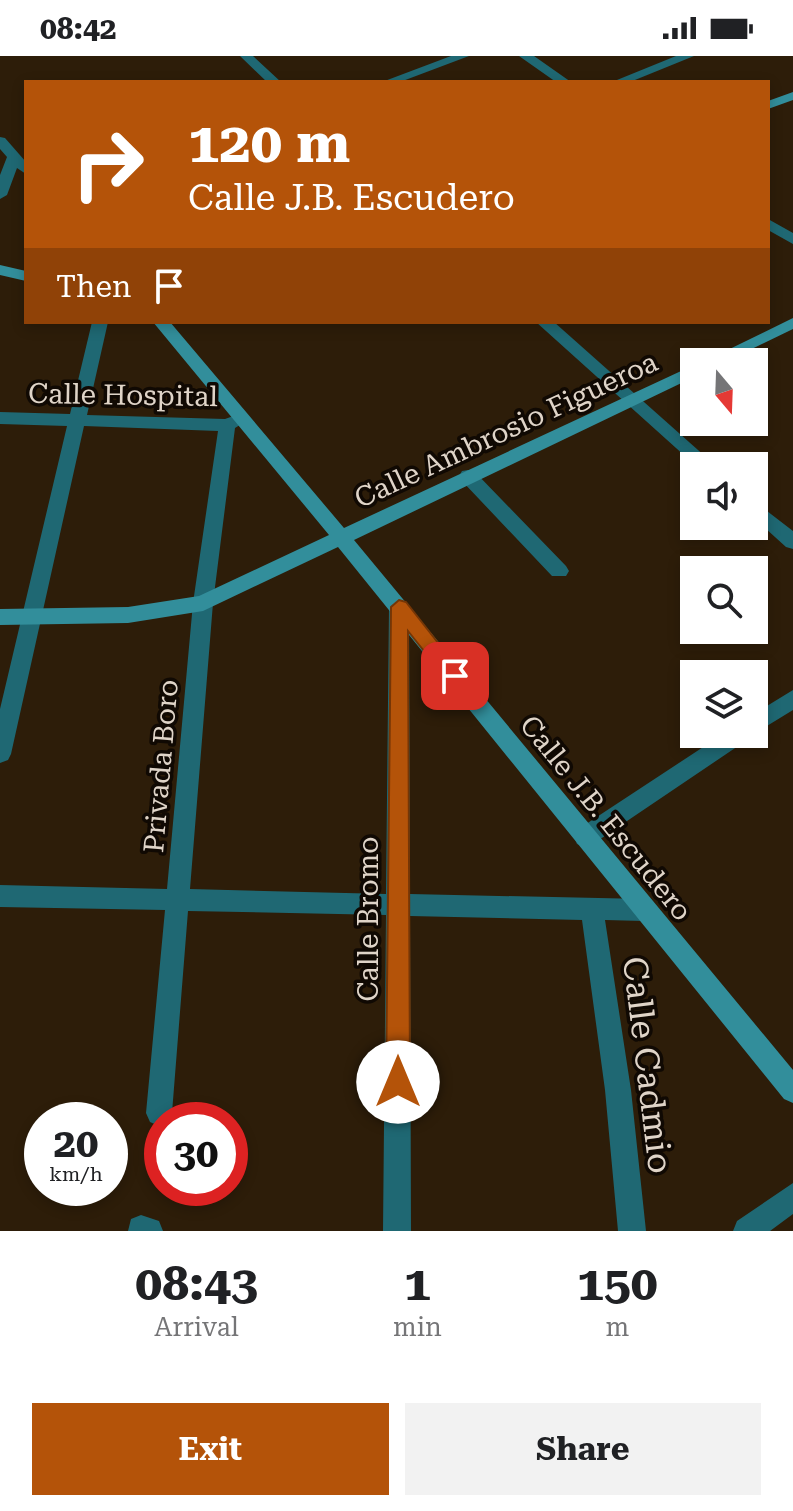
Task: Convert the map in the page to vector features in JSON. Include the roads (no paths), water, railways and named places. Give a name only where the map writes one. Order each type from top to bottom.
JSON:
[{"type":"street","points":[[246,56],[273,80]]},
{"type":"street","points":[[394,80],[463,56]]},
{"type":"street","points":[[525,56],[562,80]]},
{"type":"street","points":[[623,80],[688,56]]},
{"type":"street","points":[[770,104],[793,96]]},
{"type":"street","points":[[0,141],[24,168]]},
{"type":"street","points":[[0,195],[14,156]]},
{"type":"street","points":[[770,224],[793,240]]},
{"type":"street","points":[[0,270],[24,276]]},
{"type":"street","points":[[740,348],[793,323]]},
{"type":"street","points":[[0,754],[100,324]]},
{"type":"street","name":"Calle J.B. Escudero","points":[[170,324],[235,422],[399,607],[793,1090]]},
{"type":"street","points":[[546,324],[691,452]]},
{"type":"street","name":"Calle Ambrosio Figueroa","points":[[0,617],[134,615],[174,611],[203,603],[680,376]]},
{"type":"street","name":"Calle Hospital","points":[[0,418],[235,422]]},
{"type":"street","name":"Privada Boro","points":[[160,1102],[203,603],[235,422]]},
{"type":"street","points":[[468,476],[559,571]]},
{"type":"street","points":[[768,520],[793,542]]},
{"type":"street","name":"Calle Bromo","points":[[397,1231],[399,607]]},
{"type":"street","points":[[768,716],[793,699]]},
{"type":"street","points":[[585,837],[719,748]]},
{"type":"street","points":[[0,896],[644,910]]},
{"type":"street","name":"Calle Cadmio","points":[[592,909],[618,1090],[632,1231]]},
{"type":"street","points":[[747,1231],[793,1197]]}]
